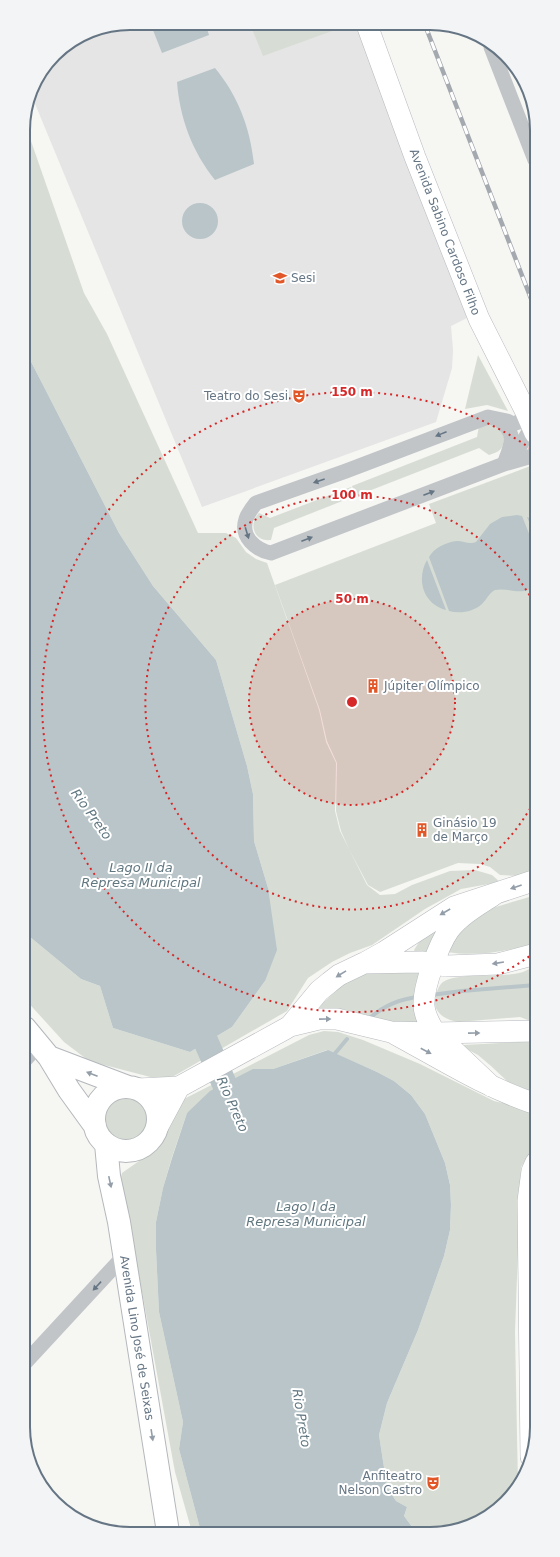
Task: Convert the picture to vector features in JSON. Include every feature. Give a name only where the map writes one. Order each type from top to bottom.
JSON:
[{"type":"main road","name":"Avenida Sabino Cardoso Filho","points":[[369,30],[415,157],[480,319],[530,422]]},
{"type":"main road","points":[[290,1026],[319,991],[339,975],[384,952],[454,907],[530,882]]},
{"type":"main road","points":[[491,1086],[435,1033],[426,1015],[424,996],[434,964],[449,930],[458,920],[495,894]]},
{"type":"main road","points":[[364,963],[421,962],[447,966],[498,964],[530,956]]},
{"type":"main road","points":[[100,1135],[94,1116],[96,1107],[101,1098],[109,1091],[118,1087],[133,1088],[182,1086],[290,1026],[320,1018],[337,1019],[391,1032],[435,1033],[530,1031]]},
{"type":"main road","points":[[391,1032],[491,1086],[530,1102]]},
{"type":"main road","points":[[30,1040],[37,1054],[69,1090],[100,1135],[114,1149],[124,1151],[134,1150],[144,1146],[151,1139],[182,1086]]},
{"type":"main road","points":[[37,1054],[147,1094],[153,1101],[157,1110],[158,1120],[156,1130]]},
{"type":"main road","name":"Avenida Lino José de Seixas","points":[[100,1135],[119,1222],[167,1527]]},
{"type":"main road","points":[[530,1186],[528,1201],[530,1329]]},
{"type":"street","points":[[503,62],[530,145]]},
{"type":"street","points":[[530,424],[519,422],[513,424],[488,416],[477,420],[346,472],[256,503],[248,513],[245,520],[245,530],[248,538],[254,546],[262,551],[271,553],[504,464],[530,457]]},
{"type":"street","points":[[498,419],[507,425],[511,436],[510,449],[504,464]]},
{"type":"street","points":[[504,464],[517,452],[530,426]]},
{"type":"street","points":[[30,1358],[124,1257]]},
{"type":"shaded area","name":"Sesi","points":[[123,30],[362,30],[459,292],[467,318],[451,326],[453,350],[452,368],[436,422],[202,507],[34,101],[35,98],[43,80],[59,59],[80,43],[98,35],[110,32]]},
{"type":"shaded area","points":[[252,30],[332,30],[332,31],[263,56]]},
{"type":"shaded area","points":[[30,138],[84,293],[107,334],[198,533],[226,533],[236,538],[246,552],[256,559],[267,563],[319,710],[326,742],[336,763],[335,811],[340,831],[367,885],[380,895],[395,894],[412,885],[450,871],[475,870],[492,875],[500,882],[461,889],[425,909],[372,945],[350,953],[332,962],[308,978],[287,1011],[174,1076],[158,1079],[89,1061],[64,1042],[30,1005],[30,937],[81,979],[100,986],[113,1028],[190,1052],[232,1027],[265,981],[268,888],[254,841],[253,794],[247,766],[216,660],[153,586],[119,533],[30,360]]},
{"type":"shaded area","points":[[478,355],[508,411],[487,405],[465,409]]},
{"type":"shaded area","points":[[494,423],[504,434],[503,446],[497,452],[489,455],[479,448],[356,496],[352,486],[477,437],[479,426]]},
{"type":"shaded area","points":[[530,466],[530,872],[521,876],[500,875],[490,867],[480,864],[458,863],[380,892],[368,885],[341,831],[336,811],[337,763],[327,741],[320,710],[275,585],[436,523],[429,504]]},
{"type":"shaded area","points":[[351,487],[355,496],[274,528],[271,540],[260,538],[254,531],[254,522],[259,513],[270,518]]},
{"type":"shaded area","points":[[530,897],[530,944],[492,952],[470,954],[447,952],[453,934],[489,909]]},
{"type":"shaded area","points":[[442,921],[428,953],[415,952],[414,950],[423,936]]},
{"type":"shaded area","points":[[530,969],[530,1021],[520,1017],[458,1022],[443,1017],[436,1008],[435,999],[438,988],[443,982],[450,979],[468,976],[511,974]]},
{"type":"shaded area","points":[[423,970],[419,1022],[401,1024],[343,1009],[317,1012],[322,1004],[341,986],[363,972]]},
{"type":"shaded area","points":[[324,1031],[338,1032],[363,1040],[420,1064],[494,1101],[530,1110],[530,1153],[521,1167],[515,1332],[518,1475],[505,1493],[496,1502],[480,1514],[462,1522],[443,1526],[412,1527],[404,1516],[407,1507],[396,1501],[387,1487],[379,1435],[387,1403],[418,1330],[444,1256],[450,1230],[451,1205],[450,1185],[445,1163],[425,1114],[411,1095],[394,1081],[327,1050],[273,1069],[253,1070],[187,1113],[163,1188],[156,1222],[159,1312],[183,1422],[179,1449],[200,1527],[191,1527],[175,1472],[121,1177],[122,1173],[149,1154],[159,1144],[164,1130],[182,1100],[309,1035]]},
{"type":"shaded area","points":[[530,1041],[530,1091],[508,1082],[478,1055],[463,1047],[464,1045]]},
{"type":"shaded area","points":[[127,1093],[137,1095],[145,1101],[151,1109],[153,1119],[151,1129],[145,1137],[137,1143],[127,1145],[117,1143],[109,1137],[103,1129],[101,1119],[103,1109],[109,1101],[117,1095]]},
{"type":"water","points":[[153,30],[207,30],[209,35],[162,53]]},
{"type":"water","points":[[215,68],[230,90],[242,113],[249,137],[254,164],[215,180],[200,158],[188,134],[181,109],[177,82]]},
{"type":"water","points":[[197,203],[203,203],[213,208],[218,221],[213,234],[203,239],[197,239],[187,234],[182,224],[182,218],[187,208]]},
{"type":"water","name":"Lago II da Represa Municipal","points":[[30,360],[119,533],[153,586],[216,660],[247,766],[253,794],[254,841],[268,888],[277,950],[265,981],[232,1027],[190,1052],[113,1028],[100,986],[81,979],[30,937]]},
{"type":"water","points":[[517,515],[522,516],[530,536],[530,589],[525,591],[495,590],[482,604],[471,611],[449,611],[429,557],[437,548],[449,543],[457,541],[469,543],[476,542],[490,524],[502,517]]},
{"type":"water","points":[[427,560],[446,610],[438,607],[432,602],[427,597],[424,590],[422,575]]},
{"type":"water","name":"Lago I da Represa Municipal","points":[[328,1050],[394,1081],[411,1095],[425,1114],[445,1163],[450,1185],[451,1205],[450,1230],[444,1256],[418,1330],[387,1403],[379,1435],[387,1487],[396,1501],[407,1507],[404,1516],[412,1527],[200,1527],[179,1449],[183,1422],[159,1312],[156,1222],[163,1188],[187,1113],[210,1091],[253,1069],[273,1069]]},
{"type":"waterway","points":[[431,995],[530,985]]},
{"type":"waterway","points":[[371,1017],[393,1003],[418,997]]},
{"type":"waterway","name":"Rio Preto","points":[[193,1012],[238,1115]]},
{"type":"waterway","points":[[332,1057],[347,1039]]},
{"type":"railway","points":[[427,30],[530,296]]},
{"type":"place","name":"Sesi","points":[[280,278]]},
{"type":"place","name":"Teatro do Sesi","points":[[299,396]]},
{"type":"place","name":"Júpiter Olímpico","points":[[373,686]]},
{"type":"place","name":"Ginásio 19 de Março","points":[[422,830]]},
{"type":"place","name":"Anfiteatro Nelson Castro","points":[[433,1483]]}]
